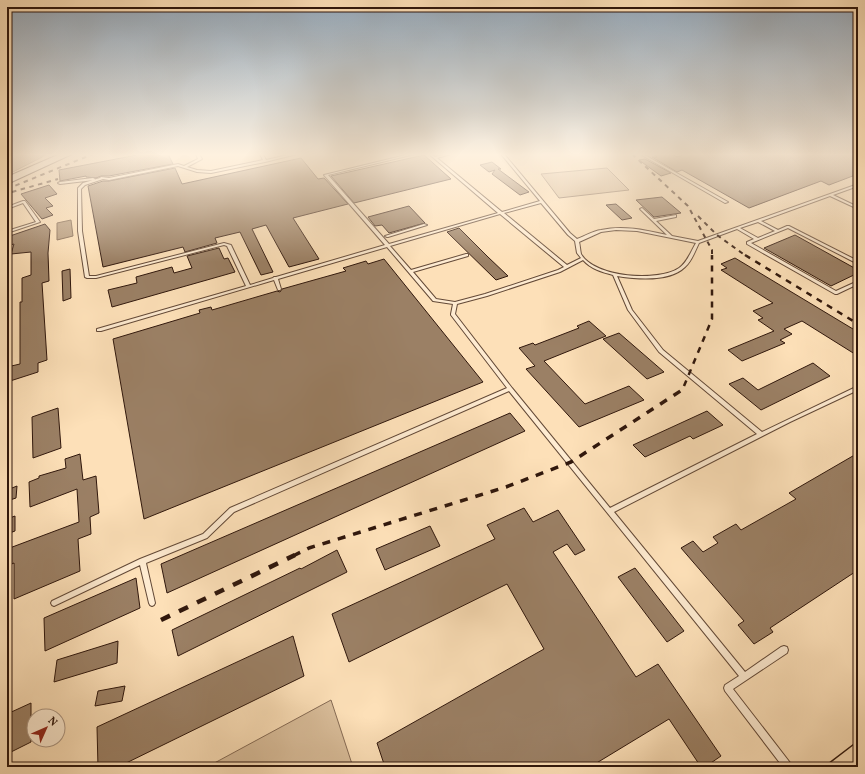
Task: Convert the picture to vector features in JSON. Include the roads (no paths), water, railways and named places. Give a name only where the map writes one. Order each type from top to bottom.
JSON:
[{"type":"lane","points":[[79,190],[80,231],[87,277],[96,277],[224,244],[229,245],[248,286]]},
{"type":"lane","points":[[339,190],[435,300],[455,304],[559,271],[582,259]]},
{"type":"lane","points":[[474,190],[566,267]]},
{"type":"lane","points":[[532,190],[569,234],[577,241],[582,259],[599,270],[615,274],[658,278],[679,271],[690,258],[698,242]]},
{"type":"lane","points":[[705,190],[726,202]]},
{"type":"lane","points":[[577,241],[600,232],[616,229],[637,230],[698,242],[845,190]]},
{"type":"lane","points":[[830,195],[858,208]]},
{"type":"lane","points":[[7,208],[24,202],[38,222],[7,232]]},
{"type":"lane","points":[[99,330],[542,202]]},
{"type":"lane","points":[[642,209],[671,237]]},
{"type":"lane","points":[[654,220],[675,216]]},
{"type":"lane","points":[[759,221],[778,231]]},
{"type":"lane","points":[[387,236],[425,225]]},
{"type":"lane","points":[[858,263],[788,227],[748,243],[836,293],[858,282]]},
{"type":"lane","points":[[737,228],[757,239]]},
{"type":"lane","points":[[406,231],[412,239]]},
{"type":"lane","points":[[410,272],[467,255]]},
{"type":"lane","points":[[615,274],[630,310],[661,351],[762,434]]},
{"type":"lane","points":[[275,278],[279,288]]},
{"type":"lane","points":[[455,304],[453,314],[510,389],[610,510],[744,677]]},
{"type":"lane","points":[[610,510],[858,388]]},
{"type":"lane","points":[[54,603],[142,561],[205,536],[232,510],[510,389]]},
{"type":"lane","points":[[142,561],[152,603]]},
{"type":"lane","points":[[784,650],[728,688],[788,767]]},
{"type":"tram line","points":[[824,767],[858,741]]},
{"type":"railway","points":[[12,192],[19,190]]},
{"type":"railway","points":[[671,190],[688,206],[712,250],[712,319],[684,386]]},
{"type":"railway","points":[[698,216],[717,235],[746,256]]},
{"type":"railway","points":[[745,255],[858,324]]},
{"type":"railway","points":[[295,555],[309,548],[506,487],[571,462],[682,390],[684,385]]},
{"type":"railway","points":[[161,620],[295,555]]}]
